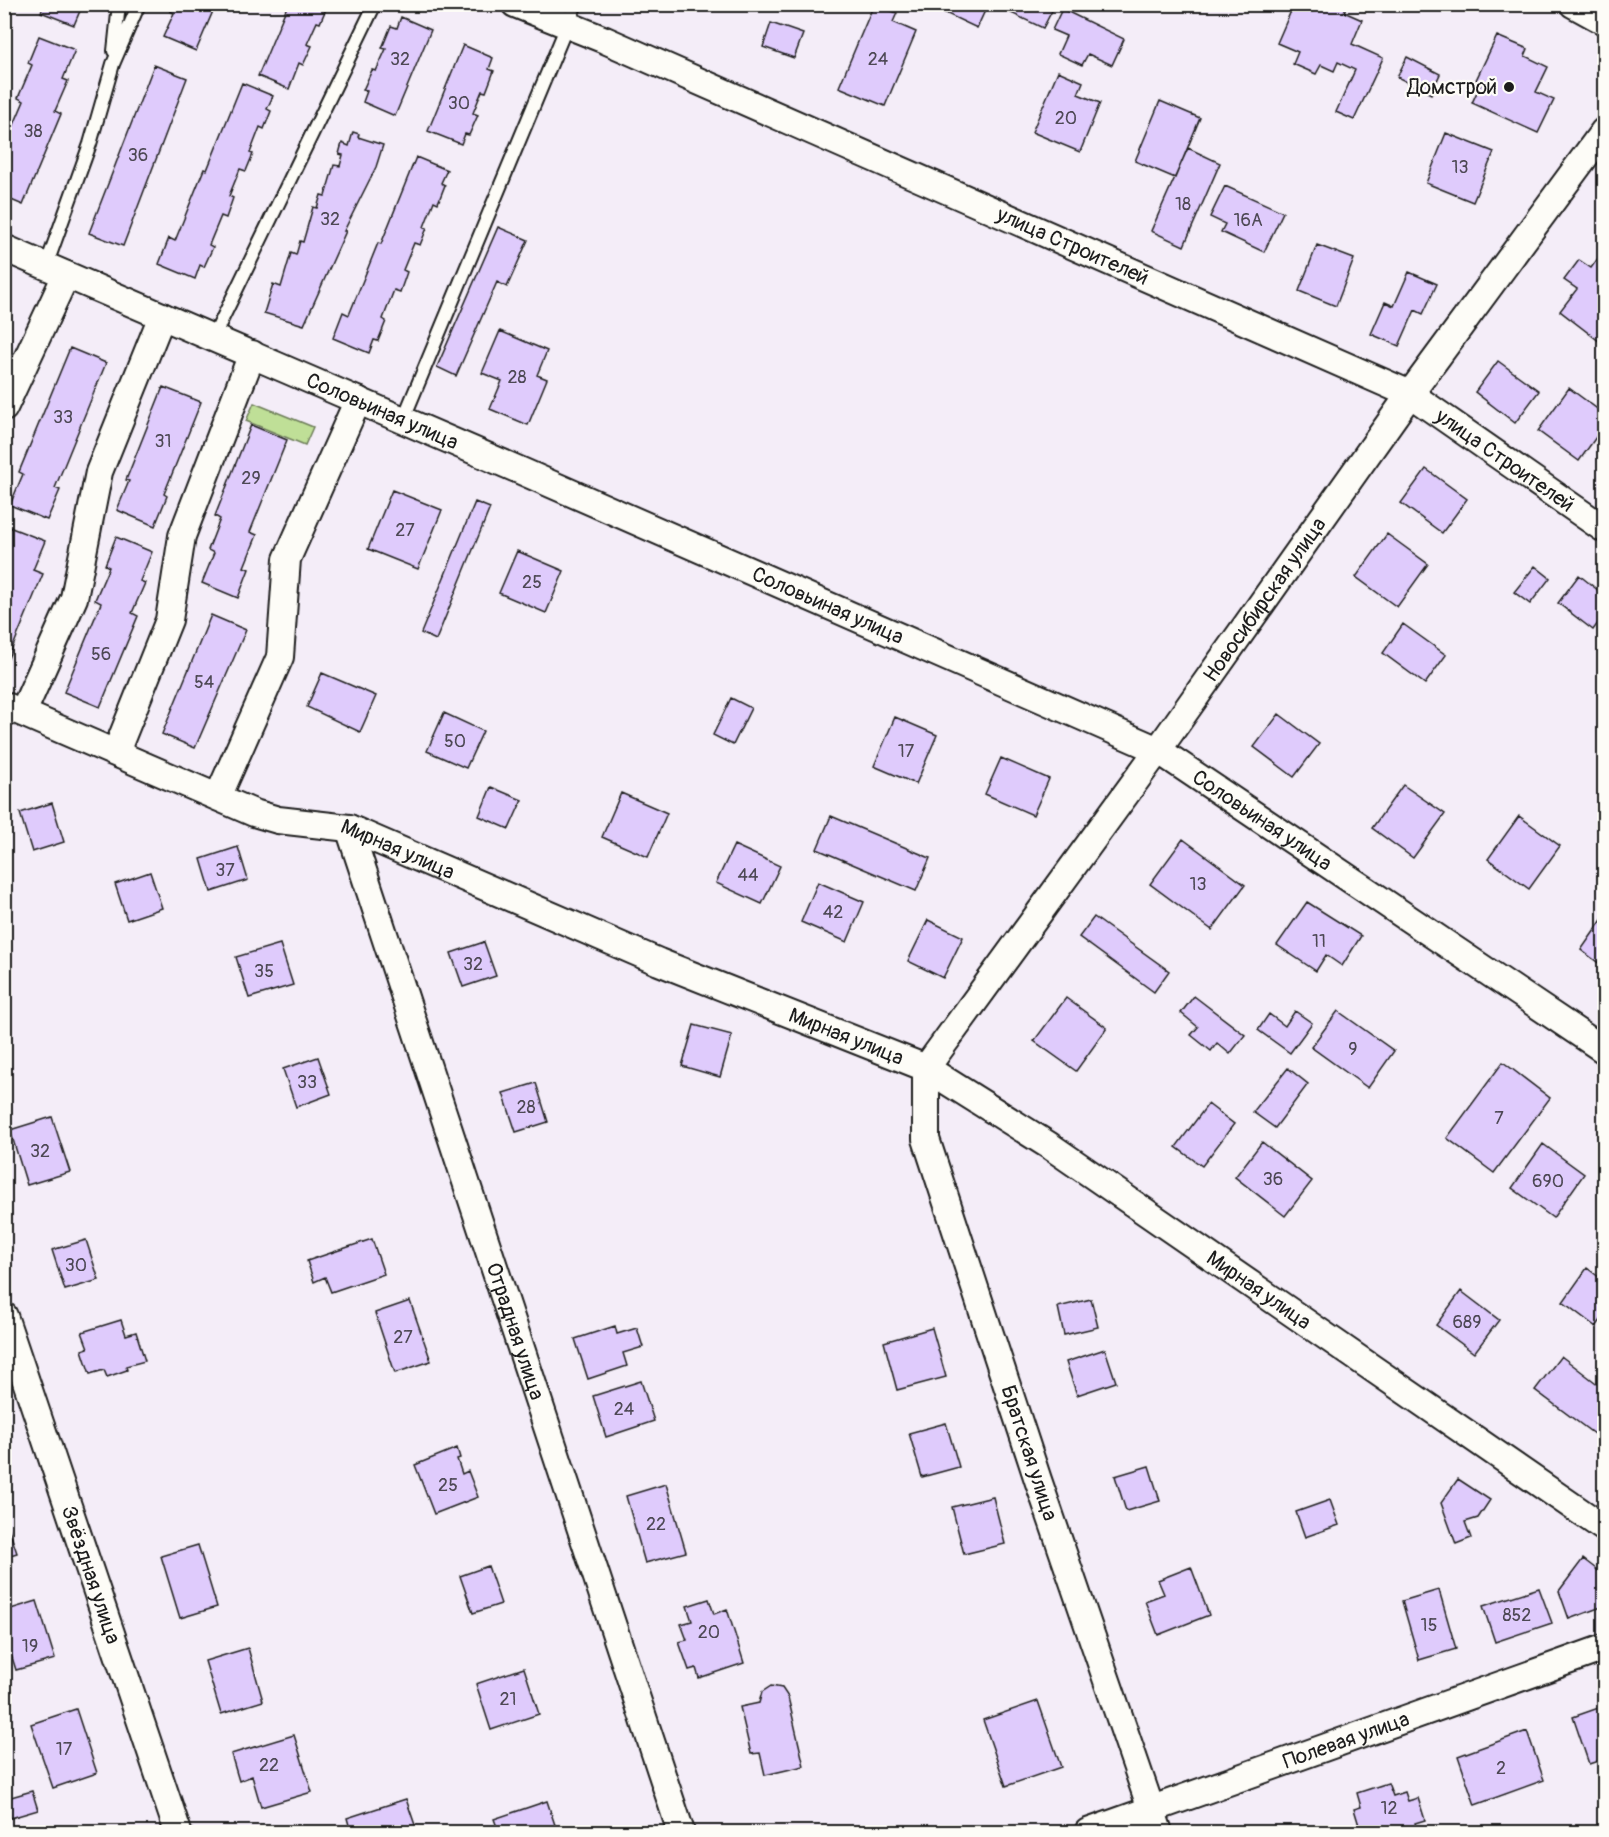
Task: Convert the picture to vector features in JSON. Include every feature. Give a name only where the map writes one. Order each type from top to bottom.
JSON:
[{"type":"street","name":"улица Строителей","points":[[515,4],[572,15],[1410,394],[1605,529]]},
{"type":"street","points":[[1573,4],[1605,21]]},
{"type":"street","name":"Новосибирская улица","points":[[926,1068],[1158,750],[1410,394],[1605,131]]},
{"type":"street","name":"Соловьиная улица","points":[[5,249],[358,400],[1158,750],[1605,1050]]},
{"type":"street","points":[[4,408],[56,271]]},
{"type":"street","points":[[14,708],[74,598],[99,472],[162,316]]},
{"type":"street","points":[[116,752],[169,620],[182,536],[252,354]]},
{"type":"street","points":[[218,797],[280,657],[287,559],[358,400]]},
{"type":"street","name":"Мирная улица","points":[[14,708],[254,813],[278,820],[349,828],[659,962],[926,1068],[1050,1146],[1605,1528]]},
{"type":"street","name":"Отрадная улица","points":[[349,828],[681,1833]]},
{"type":"street","name":"Братская улица","points":[[926,1068],[926,1138],[1038,1480],[1159,1833]]},
{"type":"street","name":"Звёздная улица","points":[[4,1316],[178,1833]]},
{"type":"street","name":"Полевая улица","points":[[1088,1833],[1152,1808],[1605,1648]]},
{"type":"lane","points":[[113,64],[119,4]]},
{"type":"lane","points":[[56,271],[113,64],[139,4]]},
{"type":"lane","points":[[213,338],[375,4]]},
{"type":"lane","points":[[403,420],[572,15]]},
{"type":"green space","points":[[254,403],[313,427],[305,445],[246,421]]},
{"type":"building","points":[[44,4],[82,6],[74,25],[41,12]]},
{"type":"building","points":[[172,4],[216,4],[196,51],[163,37],[174,13],[170,11]]},
{"type":"building","points":[[288,4],[328,4],[307,44],[312,46],[303,65],[299,63],[289,89],[258,76]]},
{"type":"building","points":[[874,4],[897,13],[893,22],[916,32],[885,106],[839,87]]},
{"type":"building","points":[[949,4],[988,4],[977,28],[945,13]]},
{"type":"building","points":[[992,4],[1054,4],[1055,5],[1043,28]]},
{"type":"building","points":[[1294,4],[1347,4],[1344,12],[1362,20],[1352,44],[1383,58],[1354,120],[1336,112],[1355,70],[1338,62],[1334,71],[1321,65],[1316,74],[1293,64],[1298,52],[1277,43]]},
{"type":"building","points":[[1062,9],[1124,39],[1112,65],[1088,54],[1082,65],[1058,54],[1066,36],[1052,30]]},
{"type":"building","points":[[401,17],[431,30],[395,116],[363,102],[367,91],[363,90],[372,70],[376,71],[386,49],[382,48],[391,26],[397,28]]},
{"type":"building","points":[[771,23],[803,34],[794,58],[763,47]]},
{"type":"building","points":[[39,36],[75,50],[63,79],[68,81],[55,111],[61,114],[23,205],[4,197],[4,148],[24,101],[18,98],[32,65],[28,63]]},
{"type":"building","name":"Домстрой","points":[[1497,36],[1528,49],[1525,56],[1548,67],[1536,92],[1554,100],[1538,133],[1472,103],[1481,83],[1476,80]]},
{"type":"building","points":[[463,45],[493,58],[489,69],[494,71],[486,92],[482,91],[473,113],[478,115],[469,135],[465,134],[461,144],[428,131]]},
{"type":"building","points":[[1407,57],[1440,74],[1431,94],[1397,77]]},
{"type":"building","points":[[154,65],[187,78],[123,246],[89,233]]},
{"type":"building","points":[[1058,71],[1083,82],[1078,94],[1100,103],[1080,152],[1032,132]]},
{"type":"building","points":[[242,83],[273,96],[267,109],[271,111],[264,129],[260,127],[246,171],[240,169],[229,196],[233,198],[226,218],[221,216],[209,245],[213,247],[204,267],[200,265],[195,279],[159,264],[169,238],[175,241]]},
{"type":"building","points":[[1160,101],[1200,118],[1175,178],[1135,161]]},
{"type":"building","points":[[353,132],[359,134],[358,137],[383,145],[376,167],[344,231],[346,231],[304,325],[264,313],[273,284],[281,287],[291,253],[296,255],[300,241],[303,242],[313,207],[317,208],[321,195],[325,196],[334,165],[340,166],[343,155],[339,154],[342,143],[349,146]]},
{"type":"building","points":[[1446,133],[1494,152],[1473,202],[1426,183]]},
{"type":"building","points":[[1188,148],[1220,163],[1184,246],[1151,231]]},
{"type":"building","points":[[416,157],[447,170],[441,183],[445,185],[438,203],[434,201],[420,245],[414,243],[403,270],[407,272],[400,292],[394,290],[383,319],[386,321],[378,341],[374,340],[369,353],[333,338],[343,312],[349,315]]},
{"type":"building","points":[[1225,186],[1283,212],[1264,252],[1221,232],[1225,224],[1210,217]]},
{"type":"building","points":[[498,227],[528,240],[507,287],[497,282],[456,376],[437,367]]},
{"type":"building","points":[[1317,245],[1354,259],[1336,306],[1299,291]]},
{"type":"building","points":[[1604,250],[1604,345],[1560,311],[1577,289],[1564,280],[1579,260],[1591,268]]},
{"type":"building","points":[[1409,272],[1437,284],[1423,314],[1415,310],[1399,346],[1371,334],[1385,302],[1394,306]]},
{"type":"building","points":[[500,331],[547,351],[537,375],[547,379],[528,425],[490,409],[502,381],[482,373]]},
{"type":"building","points":[[70,348],[106,363],[55,488],[60,490],[47,520],[10,505],[23,474],[19,472]]},
{"type":"building","points":[[1498,361],[1539,391],[1515,423],[1475,392]]},
{"type":"building","points":[[163,387],[201,402],[164,494],[167,496],[155,526],[117,510],[129,481],[126,480]]},
{"type":"building","points":[[1569,388],[1604,414],[1604,426],[1579,461],[1538,431]]},
{"type":"building","points":[[251,425],[287,440],[250,532],[257,535],[244,567],[249,569],[238,598],[202,583],[214,553],[208,550],[220,519],[215,516]]},
{"type":"building","points":[[1426,469],[1467,499],[1442,533],[1401,503]]},
{"type":"building","points":[[392,490],[442,510],[418,569],[368,549]]},
{"type":"building","points":[[475,502],[490,508],[436,640],[421,633]]},
{"type":"building","points":[[9,527],[45,541],[33,570],[43,574],[4,668],[4,565],[7,558],[4,557],[4,538]]},
{"type":"building","points":[[1387,534],[1428,564],[1397,607],[1356,577]]},
{"type":"building","points":[[116,537],[152,552],[140,581],[145,583],[132,613],[138,616],[100,707],[64,692],[101,603],[95,600],[109,567],[105,565]]},
{"type":"building","points":[[517,551],[564,571],[546,613],[499,593]]},
{"type":"building","points":[[1535,566],[1550,578],[1530,604],[1514,592]]},
{"type":"building","points":[[1579,575],[1604,595],[1604,615],[1593,630],[1558,603]]},
{"type":"building","points":[[211,615],[246,630],[195,748],[162,734]]},
{"type":"building","points":[[1403,624],[1446,655],[1425,684],[1383,653]]},
{"type":"building","points":[[322,673],[376,696],[360,732],[307,707]]},
{"type":"building","points":[[731,698],[751,708],[733,745],[713,735]]},
{"type":"building","points":[[444,713],[483,731],[466,768],[427,751]]},
{"type":"building","points":[[1279,714],[1319,744],[1294,777],[1254,747]]},
{"type":"building","points":[[895,717],[937,735],[916,784],[874,766]]},
{"type":"building","points":[[1001,758],[1049,779],[1033,815],[985,794]]},
{"type":"building","points":[[1403,785],[1445,814],[1413,858],[1372,828]]},
{"type":"building","points":[[491,787],[522,800],[509,829],[479,816]]},
{"type":"building","points":[[621,793],[667,813],[648,857],[602,837]]},
{"type":"building","points":[[52,803],[64,842],[32,852],[20,813]]},
{"type":"building","points":[[831,816],[930,858],[916,891],[817,849]]},
{"type":"building","points":[[1519,816],[1560,846],[1529,889],[1488,859]]},
{"type":"building","points":[[1183,839],[1245,885],[1212,930],[1150,884]]},
{"type":"building","points":[[734,845],[780,866],[762,904],[716,883]]},
{"type":"building","points":[[238,847],[248,880],[211,892],[201,859]]},
{"type":"building","points":[[150,872],[162,908],[127,920],[115,884]]},
{"type":"building","points":[[818,882],[864,902],[847,942],[801,922]]},
{"type":"building","points":[[1307,902],[1361,936],[1342,966],[1326,955],[1316,971],[1277,945]]},
{"type":"building","points":[[1094,917],[1169,971],[1154,992],[1079,937]]},
{"type":"building","points":[[1604,917],[1604,967],[1581,950]]},
{"type":"building","points":[[928,920],[963,937],[943,978],[908,961]]},
{"type":"building","points":[[484,942],[496,976],[463,987],[451,953]]},
{"type":"building","points":[[280,944],[293,985],[249,998],[236,957]]},
{"type":"building","points":[[1194,996],[1245,1035],[1230,1054],[1217,1043],[1211,1051],[1191,1035],[1198,1027],[1181,1013]]},
{"type":"building","points":[[1066,998],[1107,1028],[1076,1071],[1034,1041]]},
{"type":"building","points":[[1295,1011],[1312,1023],[1290,1053],[1258,1030],[1269,1014],[1285,1026]]},
{"type":"building","points":[[1338,1011],[1394,1051],[1368,1088],[1311,1047]]},
{"type":"building","points":[[694,1025],[732,1035],[720,1077],[682,1066]]},
{"type":"building","points":[[318,1057],[331,1094],[296,1107],[283,1069]]},
{"type":"building","points":[[1503,1062],[1550,1098],[1494,1173],[1447,1138]]},
{"type":"building","points":[[1288,1068],[1308,1084],[1275,1128],[1253,1112]]},
{"type":"building","points":[[536,1083],[548,1122],[516,1132],[503,1093]]},
{"type":"building","points":[[1208,1104],[1234,1124],[1202,1166],[1176,1147]]},
{"type":"building","points":[[52,1117],[70,1172],[27,1185],[10,1130]]},
{"type":"building","points":[[1262,1142],[1312,1181],[1285,1216],[1235,1177]]},
{"type":"building","points":[[1543,1144],[1584,1174],[1553,1218],[1512,1188]]},
{"type":"building","points":[[372,1239],[384,1274],[331,1292],[325,1277],[314,1282],[307,1261]]},
{"type":"building","points":[[86,1240],[99,1280],[65,1290],[52,1250]]},
{"type":"building","points":[[1587,1268],[1604,1281],[1604,1316],[1596,1327],[1563,1302]]},
{"type":"building","points":[[1461,1291],[1499,1320],[1474,1353],[1436,1325]]},
{"type":"building","points":[[1091,1299],[1098,1327],[1064,1335],[1058,1307]]},
{"type":"building","points":[[410,1301],[431,1361],[395,1373],[375,1313]]},
{"type":"building","points":[[121,1320],[126,1335],[136,1332],[145,1361],[126,1366],[127,1370],[107,1377],[104,1370],[90,1374],[82,1350],[88,1348],[82,1332]]},
{"type":"building","points":[[615,1326],[617,1334],[637,1328],[643,1347],[623,1353],[627,1366],[588,1379],[575,1339]]},
{"type":"building","points":[[932,1328],[946,1377],[897,1390],[884,1342]]},
{"type":"building","points":[[1105,1349],[1116,1382],[1077,1395],[1066,1362]]},
{"type":"building","points":[[1561,1356],[1604,1389],[1604,1420],[1594,1434],[1535,1390]]},
{"type":"building","points":[[641,1381],[654,1421],[606,1437],[593,1396]]},
{"type":"building","points":[[946,1423],[959,1467],[922,1477],[909,1433]]},
{"type":"building","points":[[457,1448],[460,1458],[457,1459],[462,1474],[468,1471],[478,1497],[434,1514],[415,1465]]},
{"type":"building","points":[[1149,1466],[1160,1501],[1126,1511],[1115,1476]]},
{"type":"building","points":[[1458,1479],[1490,1500],[1478,1518],[1465,1522],[1471,1538],[1456,1544],[1441,1503]]},
{"type":"building","points":[[666,1484],[686,1552],[645,1563],[626,1496]]},
{"type":"building","points":[[993,1497],[1005,1544],[964,1554],[952,1507]]},
{"type":"building","points":[[1330,1500],[1339,1525],[1305,1537],[1296,1512]]},
{"type":"building","points":[[4,1515],[17,1553],[4,1557]]},
{"type":"building","points":[[198,1545],[217,1607],[180,1618],[161,1556]]},
{"type":"building","points":[[1583,1559],[1604,1575],[1604,1606],[1569,1619],[1559,1591]]},
{"type":"building","points":[[488,1566],[501,1604],[473,1613],[460,1576]]},
{"type":"building","points":[[1191,1567],[1209,1615],[1158,1635],[1145,1601],[1164,1594],[1158,1580]]},
{"type":"building","points":[[1539,1588],[1552,1623],[1495,1642],[1483,1606]]},
{"type":"building","points":[[1439,1590],[1456,1649],[1419,1660],[1402,1601]]},
{"type":"building","points":[[709,1599],[714,1614],[727,1609],[744,1663],[699,1678],[696,1668],[689,1670],[679,1642],[687,1640],[681,1624],[692,1621],[687,1606]]},
{"type":"building","points":[[37,1601],[55,1659],[16,1670],[4,1632],[4,1611]]},
{"type":"building","points":[[248,1648],[263,1701],[221,1714],[205,1661]]},
{"type":"building","points":[[524,1668],[539,1714],[491,1730],[476,1684]]},
{"type":"building","points":[[771,1686],[782,1688],[788,1697],[804,1766],[765,1775],[760,1753],[751,1754],[740,1707],[759,1703],[762,1692]]},
{"type":"building","points":[[1038,1701],[1061,1767],[1006,1786],[983,1720]]},
{"type":"building","points":[[1604,1706],[1604,1759],[1589,1764],[1573,1717]]},
{"type":"building","points":[[76,1709],[97,1773],[53,1788],[31,1724]]},
{"type":"building","points":[[1527,1731],[1544,1780],[1475,1805],[1458,1756]]},
{"type":"building","points":[[294,1735],[312,1792],[261,1807],[252,1776],[239,1781],[231,1754]]},
{"type":"building","points":[[1388,1783],[1393,1796],[1405,1792],[1408,1801],[1418,1798],[1425,1820],[1415,1823],[1418,1832],[1361,1832],[1354,1809],[1361,1807],[1357,1793]]},
{"type":"building","points":[[32,1791],[38,1810],[4,1820],[4,1799]]},
{"type":"building","points":[[406,1799],[415,1825],[405,1829],[406,1832],[351,1832],[347,1818]]},
{"type":"building","points":[[547,1801],[557,1831],[499,1832],[494,1819]]},
{"type":"place","name":"Домстрой","points":[[1509,87]]}]
